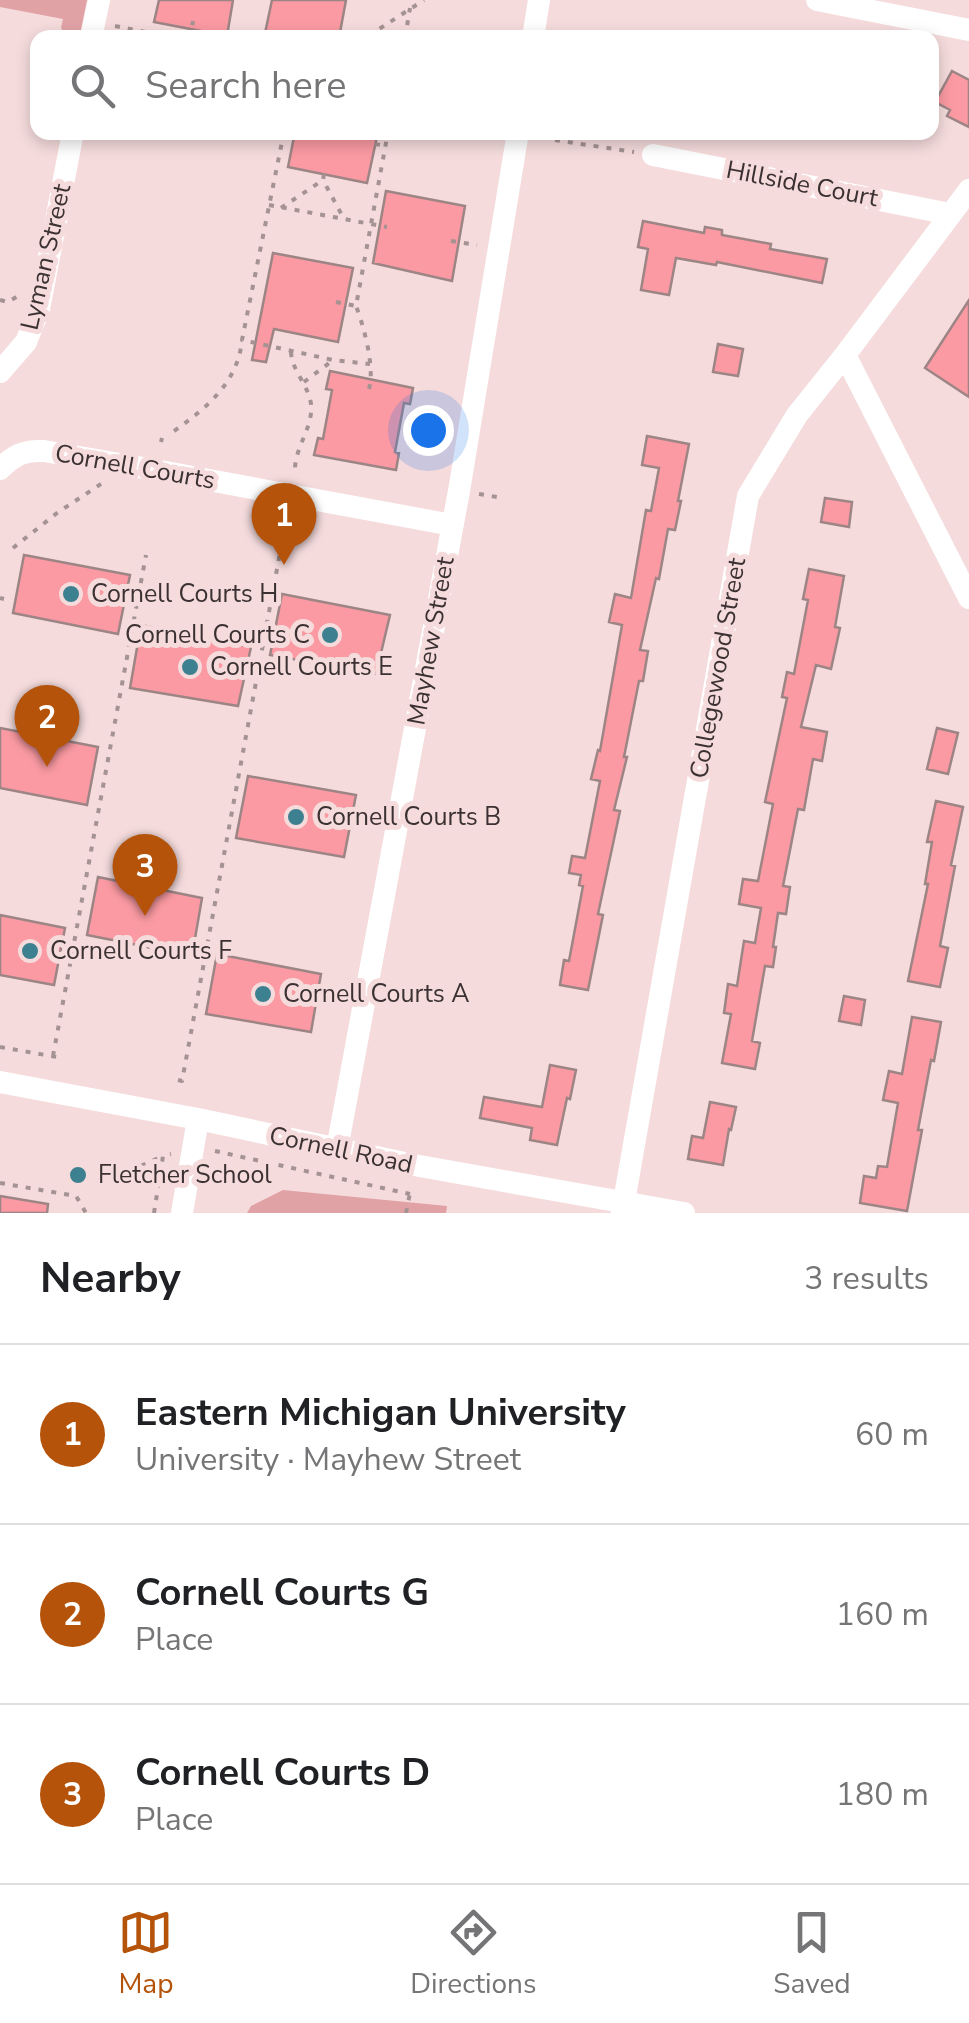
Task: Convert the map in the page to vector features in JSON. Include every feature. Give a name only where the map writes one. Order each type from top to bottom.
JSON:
[{"type":"street","points":[[99,0],[101,30]]},
{"type":"street","points":[[534,30],[540,0]]},
{"type":"street","points":[[817,0],[884,7],[969,30]]},
{"type":"street","name":"Lyman Street","points":[[0,372],[26,342],[39,309],[71,140]]},
{"type":"street","name":"Mayhew Street","points":[[336,1148],[452,526],[517,140]]},
{"type":"street","name":"Hillside Court","points":[[653,155],[950,214]]},
{"type":"street","name":"Collegewood Street","points":[[623,1208],[748,496],[797,416],[969,190]]},
{"type":"street","points":[[846,355],[969,598]]},
{"type":"street","name":"Cornell Courts","points":[[0,469],[26,450],[44,452],[452,526]]},
{"type":"street","name":"Cornell Road","points":[[0,1082],[623,1208],[684,1213]]},
{"type":"street","points":[[182,1213],[198,1119]]},
{"type":"path","points":[[377,30],[424,0]]},
{"type":"path","points":[[406,30],[410,7]]},
{"type":"path","points":[[191,30],[193,21]]},
{"type":"path","points":[[174,431],[221,392],[234,373],[282,140]]},
{"type":"path","points":[[369,389],[370,364],[356,306],[387,140]]},
{"type":"path","points":[[555,140],[653,155]]},
{"type":"path","points":[[376,144],[386,146]]},
{"type":"path","points":[[281,208],[324,177],[344,220]]},
{"type":"path","points":[[269,205],[387,228]]},
{"type":"path","points":[[451,241],[481,246]]},
{"type":"path","points":[[0,300],[8,302],[27,295]]},
{"type":"path","points":[[336,302],[356,306]]},
{"type":"path","points":[[242,340],[370,364]]},
{"type":"path","points":[[291,352],[290,358],[304,382],[311,414],[295,468]]},
{"type":"path","points":[[304,382],[333,360]]},
{"type":"path","points":[[13,548],[108,480]]},
{"type":"path","points":[[470,492],[496,497]]},
{"type":"path","points":[[178,1080],[182,1081],[288,510]]},
{"type":"path","points":[[0,1047],[55,1057],[146,555]]},
{"type":"path","points":[[215,1151],[410,1194]]},
{"type":"path","points":[[129,1171],[174,1152]]},
{"type":"path","points":[[154,1213],[164,1156]]},
{"type":"path","points":[[0,1182],[76,1196],[86,1213]]},
{"type":"path","points":[[406,1213],[411,1186]]},
{"type":"shaded area","points":[[0,0],[87,0],[81,30],[63,30],[63,19],[0,7]]},
{"type":"shaded area","points":[[283,1190],[447,1206],[446,1213],[247,1213],[251,1206]]},
{"type":"building","points":[[159,0],[233,0],[228,30],[196,30],[154,22]]},
{"type":"building","points":[[272,0],[346,0],[340,30],[266,30]]},
{"type":"building","points":[[952,71],[969,80],[969,127],[947,116],[950,110],[939,104],[939,95]]},
{"type":"building","points":[[293,140],[376,140],[367,183],[288,167]]},
{"type":"building","points":[[386,191],[465,206],[452,281],[373,263]]},
{"type":"building","points":[[643,221],[704,233],[705,227],[722,230],[722,235],[771,244],[770,249],[827,259],[822,283],[676,258],[669,295],[641,290],[648,249],[638,247]]},
{"type":"building","points":[[273,253],[353,268],[338,342],[274,329],[266,362],[252,360]]},
{"type":"building","points":[[969,300],[969,397],[925,368]]},
{"type":"building","points":[[718,344],[743,349],[738,376],[713,372]]},
{"type":"building","points":[[330,371],[413,388],[410,404],[404,403],[395,452],[399,453],[396,470],[314,455],[318,438],[323,439],[332,390],[326,389]]},
{"type":"building","points":[[647,436],[689,444],[675,530],[668,529],[640,650],[648,651],[614,810],[620,811],[598,914],[603,915],[588,990],[560,985],[564,960],[569,961],[583,886],[579,885],[581,875],[569,873],[572,856],[585,858],[600,781],[591,779],[600,751],[622,625],[609,622],[615,594],[631,598],[646,510],[651,511],[659,468],[642,465]]},
{"type":"building","points":[[825,498],[852,502],[849,527],[821,522]]},
{"type":"building","name":"Cornell Courts H","points":[[24,555],[130,575],[118,634],[13,613]]},
{"type":"building","points":[[809,569],[844,576],[835,627],[840,628],[831,669],[816,665],[801,727],[827,732],[822,761],[813,759],[804,810],[798,809],[783,886],[790,887],[786,914],[778,913],[773,967],[765,966],[752,1041],[760,1043],[755,1069],[722,1063],[731,1014],[724,1013],[728,984],[737,986],[744,941],[755,943],[761,908],[739,904],[743,879],[758,881],[773,804],[765,802],[787,698],[782,697],[787,672],[794,674],[808,600],[803,599]]},
{"type":"building","name":"Cornell Courts C","points":[[282,594],[390,615],[376,674],[270,655]]},
{"type":"building","name":"Cornell Courts E","points":[[141,625],[251,647],[238,706],[130,688]]},
{"type":"building","points":[[0,728],[98,747],[87,805],[0,788]]},
{"type":"building","points":[[937,728],[958,733],[948,774],[927,769]]},
{"type":"building","name":"Cornell Courts B","points":[[248,776],[356,795],[344,857],[236,838]]},
{"type":"building","points":[[936,801],[963,807],[940,946],[948,948],[940,987],[908,981],[928,884],[932,842],[927,842]]},
{"type":"building","points":[[98,877],[202,898],[192,956],[87,935]]},
{"type":"building","name":"Cornell Courts F","points":[[0,915],[65,928],[54,985],[0,975]]},
{"type":"building","name":"Cornell Courts A","points":[[217,954],[321,974],[311,1032],[206,1014]]},
{"type":"building","points":[[844,996],[865,1000],[861,1025],[839,1021]]},
{"type":"building","points":[[912,1017],[941,1022],[918,1130],[922,1130],[907,1211],[860,1203],[864,1176],[876,1178],[878,1166],[887,1167],[898,1103],[883,1100],[889,1071],[902,1074]]},
{"type":"building","points":[[550,1065],[576,1070],[557,1145],[530,1140],[532,1128],[480,1118],[484,1097],[542,1107]]},
{"type":"building","points":[[710,1102],[736,1107],[723,1165],[688,1159],[692,1136],[703,1138]]},
{"type":"building","points":[[0,1196],[48,1204],[47,1213],[0,1213]]},
{"type":"place","name":"Eastern Michigan University","points":[[284,565]]},
{"type":"place","name":"Cornell Courts H","points":[[71,594]]},
{"type":"place","name":"Cornell Courts C","points":[[330,635]]},
{"type":"place","name":"Cornell Courts E","points":[[190,667]]},
{"type":"place","name":"Cornell Courts G","points":[[47,767]]},
{"type":"place","name":"Cornell Courts B","points":[[296,817]]},
{"type":"place","name":"Cornell Courts D","points":[[145,916]]},
{"type":"place","name":"Cornell Courts F","points":[[30,951]]},
{"type":"place","name":"Cornell Courts A","points":[[263,994]]},
{"type":"place","name":"Fletcher School","points":[[78,1175]]}]
